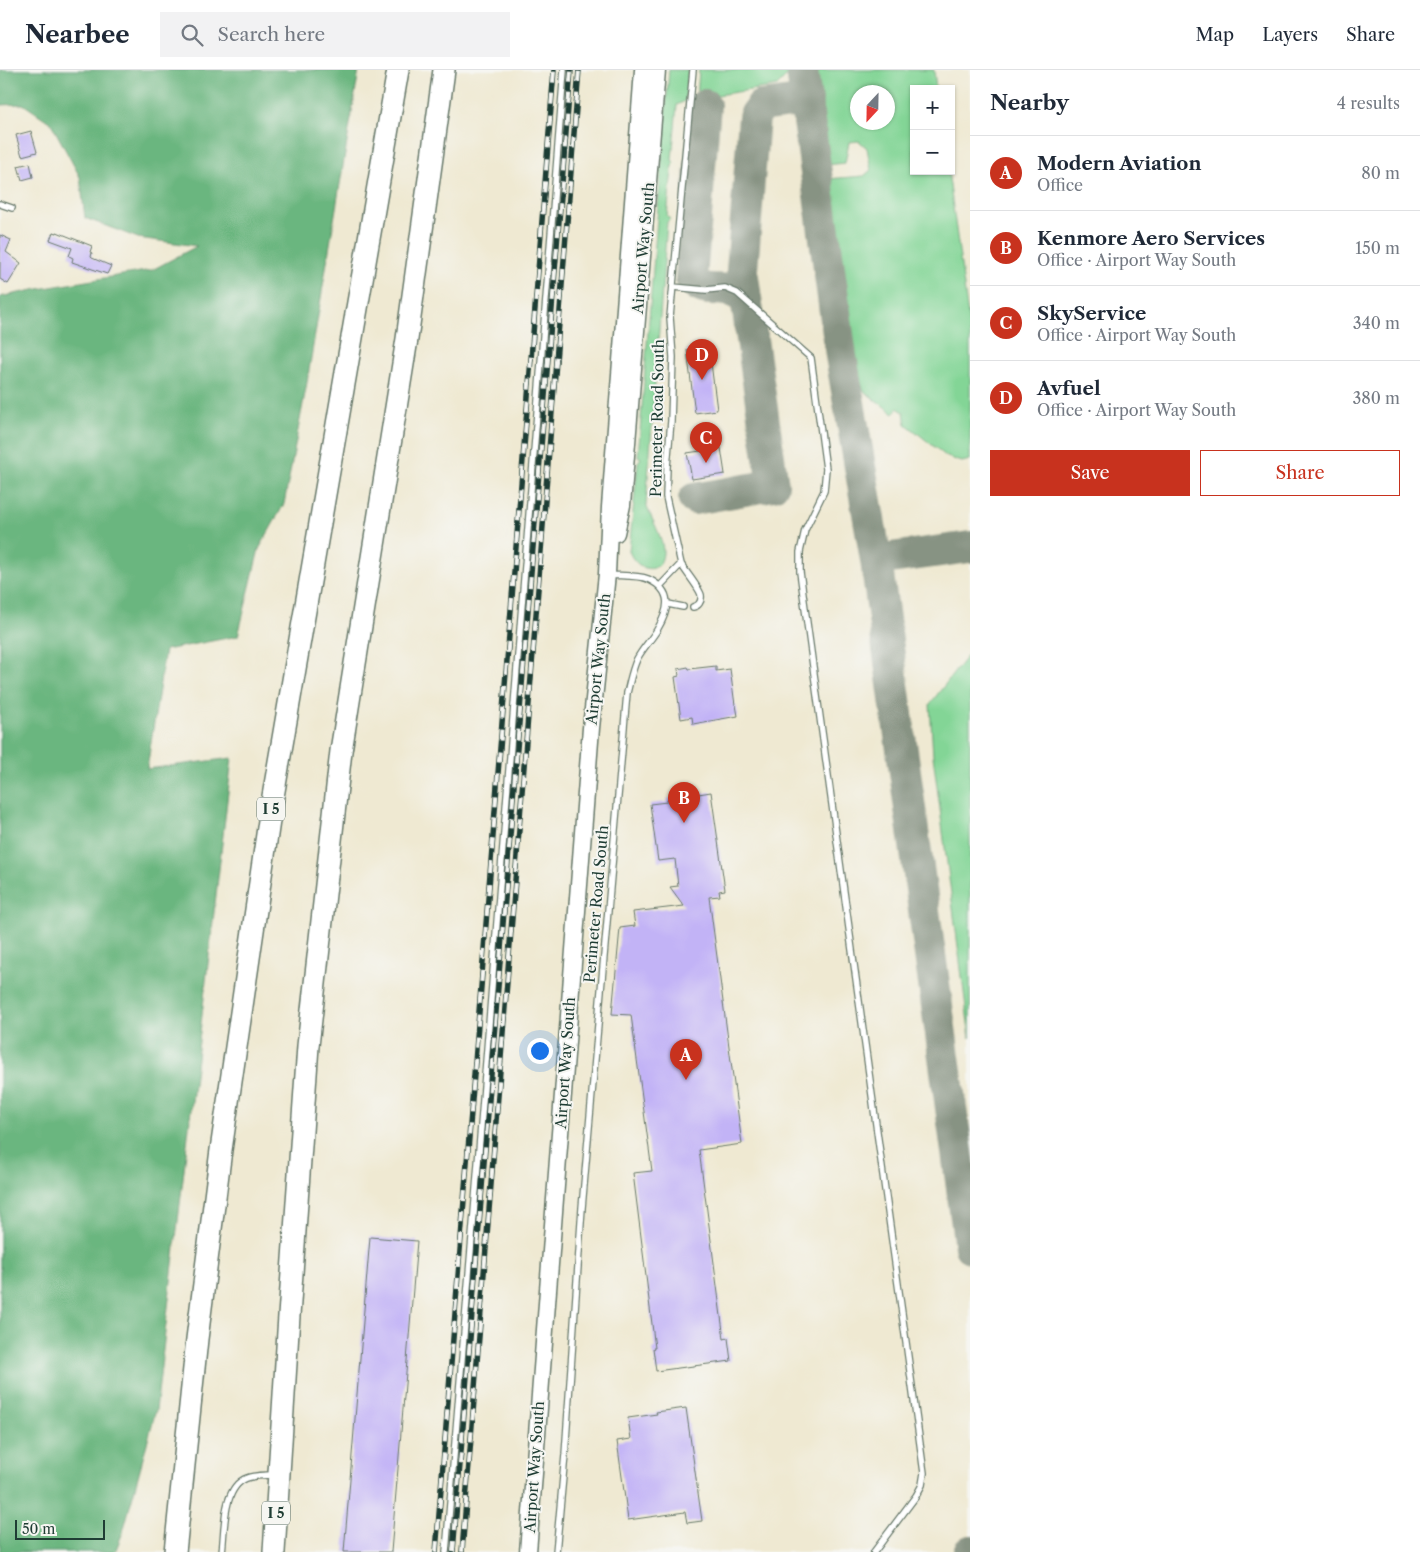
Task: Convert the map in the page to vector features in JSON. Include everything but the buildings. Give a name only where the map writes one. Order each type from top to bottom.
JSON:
[{"type":"highway","name":"I 5","points":[[175,1552],[197,1339],[220,1160],[270,814],[398,70]]},
{"type":"highway","name":"I 5","points":[[274,1552],[308,1046],[341,751],[407,339],[444,70]]},
{"type":"main road","name":"Airport Way South","points":[[528,1552],[591,728],[607,574],[610,507],[643,70]]},
{"type":"main road","name":"Airport Way South","points":[[607,574],[622,505],[657,70]]},
{"type":"lane","points":[[446,1552],[564,70]]},
{"type":"lane","name":"Perimeter Road South","points":[[681,564],[666,497],[672,403],[670,317],[693,70]]},
{"type":"lane","points":[[0,204],[12,208]]},
{"type":"lane","points":[[673,286],[706,290],[725,288],[736,293],[811,358],[826,469],[824,491],[805,530],[800,552],[800,572],[924,1473],[922,1485],[916,1496],[874,1552]]},
{"type":"lane","points":[[660,586],[681,564],[701,595],[698,606],[692,607]]},
{"type":"lane","points":[[607,574],[646,578],[660,586],[667,597],[668,604],[683,607]]},
{"type":"lane","name":"Perimeter Road South","points":[[556,1552],[566,1442],[582,1208],[627,693],[638,658],[657,630],[668,604]]},
{"type":"lane","points":[[222,1552],[227,1505],[233,1489],[248,1477],[279,1474]]},
{"type":"green space","points":[[0,70],[359,70],[306,388],[284,504],[259,549],[238,636],[165,650],[147,769],[232,758],[156,1410],[123,1532],[115,1552],[0,1552],[0,297],[152,270],[197,246],[138,238],[85,218],[80,177],[51,123],[23,104],[0,105]]},
{"type":"green space","points":[[669,70],[688,70],[685,101],[677,105],[672,160],[674,162],[667,216],[670,219],[667,222],[646,505],[659,535],[663,553],[658,566],[648,569],[637,563],[629,551],[638,462],[641,458],[638,456]]},
{"type":"green space","points":[[699,70],[789,70],[785,78],[777,86],[697,98]]},
{"type":"green space","points":[[813,70],[934,70],[936,85],[910,85],[910,175],[949,175],[970,330],[970,460],[962,462],[947,457],[906,424],[904,412],[897,408],[894,414],[865,392],[854,370],[827,179],[864,176],[871,170],[867,148],[859,141],[849,142],[845,163],[826,165]]},
{"type":"green space","points":[[970,652],[970,1038],[933,756],[930,704]]},
{"type":"taxiway","points":[[802,70],[841,356],[876,560],[970,1247]]},
{"type":"taxiway","points":[[694,499],[773,485],[742,270],[754,117],[761,106],[807,100]]},
{"type":"taxiway","points":[[705,105],[691,278],[696,284],[707,289],[733,291],[739,295]]},
{"type":"taxiway","points":[[876,560],[970,547]]},
{"type":"railway","points":[[436,1552],[554,70]]},
{"type":"railway","points":[[453,1552],[571,70]]},
{"type":"railway","points":[[462,1552],[579,70]]},
{"type":"place","name":"Avfuel","points":[[702,380]]},
{"type":"place","name":"SkyService","points":[[706,463]]},
{"type":"place","name":"Kenmore Aero Services","points":[[684,823]]},
{"type":"place","name":"Modern Aviation","points":[[686,1080]]}]
